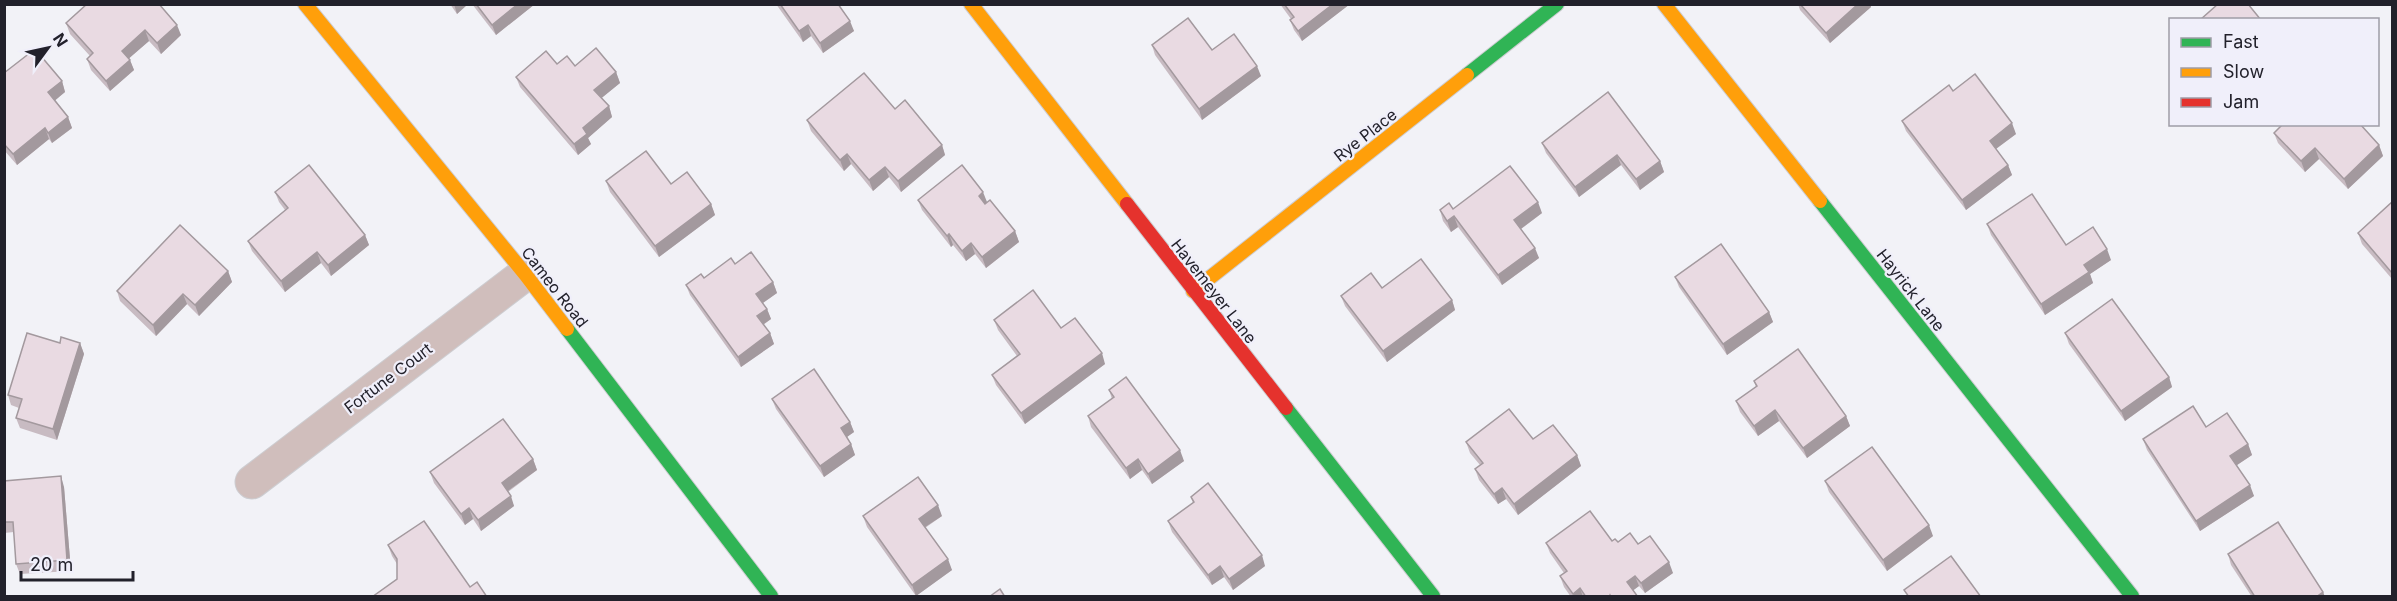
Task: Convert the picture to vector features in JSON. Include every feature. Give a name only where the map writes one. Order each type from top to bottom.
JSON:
[{"type":"street","name":"Cameo Road","points":[[305,4],[525,274],[771,597]]},
{"type":"street","name":"Havemeyer Lane","points":[[971,4],[1433,597]]},
{"type":"street","name":"Rye Place","points":[[1194,291],[1557,4]]},
{"type":"street","name":"Hayrick Lane","points":[[1664,4],[2132,597]]},
{"type":"street","name":"Fortune Court","points":[[252,482],[525,274]]},
{"type":"building","points":[[87,4],[159,4],[177,25],[157,43],[145,30],[122,51],[130,60],[106,81],[87,59],[93,53],[66,23]]},
{"type":"building","points":[[476,4],[518,4],[492,25]]},
{"type":"building","points":[[780,4],[838,4],[850,21],[820,43],[808,25],[799,31]]},
{"type":"building","points":[[1284,4],[1333,4],[1298,31],[1290,20],[1294,17]]},
{"type":"building","points":[[1800,4],[1858,4],[1826,33]]},
{"type":"building","points":[[2218,4],[2248,4],[2259,18],[2202,18]]},
{"type":"building","points":[[1188,18],[1212,50],[1234,34],[1257,66],[1199,109],[1152,45]]},
{"type":"building","points":[[596,48],[616,72],[594,90],[609,106],[583,128],[587,134],[574,144],[516,77],[546,51],[557,64],[567,56],[575,66]]},
{"type":"building","points":[[35,49],[62,81],[48,92],[68,117],[48,133],[45,128],[13,154],[4,144],[4,73]]},
{"type":"building","points":[[864,73],[895,109],[905,100],[942,145],[898,181],[885,167],[869,180],[847,154],[840,160],[807,120]]},
{"type":"building","points":[[1975,74],[2012,123],[1990,141],[2008,165],[1962,200],[1902,121],[1949,85],[1953,91]]},
{"type":"building","points":[[1608,92],[1660,161],[1636,179],[1617,155],[1575,187],[1542,143]]},
{"type":"building","points":[[2281,126],[2362,126],[2379,145],[2344,179],[2315,148],[2301,161],[2274,133]]},
{"type":"building","points":[[646,151],[671,184],[687,172],[711,204],[655,246],[606,181]]},
{"type":"building","points":[[309,165],[365,235],[328,265],[317,252],[281,281],[248,241],[288,208],[275,192]]},
{"type":"building","points":[[962,165],[983,192],[979,196],[985,204],[990,200],[1015,231],[982,257],[971,243],[962,251],[918,200]]},
{"type":"building","points":[[1510,166],[1538,202],[1514,220],[1535,248],[1498,275],[1454,216],[1447,221],[1440,210],[1449,203],[1453,209]]},
{"type":"building","points":[[2032,194],[2066,245],[2093,227],[2107,249],[2084,265],[2089,272],[2041,304],[1987,224]]},
{"type":"building","points":[[2392,202],[2392,273],[2358,233]]},
{"type":"building","points":[[180,225],[228,271],[195,305],[183,294],[153,325],[117,291]]},
{"type":"building","points":[[1721,244],[1769,312],[1723,344],[1675,277]]},
{"type":"building","points":[[751,252],[773,282],[756,294],[767,309],[757,316],[770,333],[738,357],[686,285],[701,274],[704,278],[731,258],[735,264]]},
{"type":"building","points":[[1421,259],[1452,300],[1383,351],[1341,296],[1371,273],[1382,288]]},
{"type":"building","points":[[1033,290],[1061,328],[1075,318],[1102,353],[1021,413],[992,375],[1020,354],[994,320]]},
{"type":"building","points":[[2112,299],[2169,377],[2121,411],[2065,333]]},
{"type":"building","points":[[27,333],[60,343],[61,337],[80,343],[53,429],[16,418],[22,399],[8,395]]},
{"type":"building","points":[[1798,349],[1846,416],[1803,448],[1775,410],[1754,426],[1736,401],[1757,386],[1754,381]]},
{"type":"building","points":[[814,369],[850,422],[841,428],[851,444],[820,466],[772,399]]},
{"type":"building","points":[[1126,377],[1180,450],[1148,474],[1138,459],[1126,468],[1088,416],[1114,397],[1109,390]]},
{"type":"building","points":[[2193,406],[2206,427],[2227,413],[2248,444],[2230,456],[2250,485],[2196,521],[2143,439]]},
{"type":"building","points":[[1509,409],[1533,439],[1553,425],[1577,455],[1514,504],[1502,488],[1494,494],[1475,469],[1483,463],[1466,442]]},
{"type":"building","points":[[503,419],[533,459],[502,483],[511,496],[478,520],[469,508],[461,514],[430,472]]},
{"type":"building","points":[[1872,447],[1929,525],[1883,560],[1825,481]]},
{"type":"building","points":[[61,476],[67,560],[16,564],[13,522],[4,522],[4,481]]},
{"type":"building","points":[[918,477],[938,505],[919,519],[948,559],[912,585],[863,516]]},
{"type":"building","points":[[1208,483],[1262,555],[1229,579],[1220,566],[1208,575],[1168,521],[1194,502],[1191,497]]},
{"type":"building","points":[[1590,511],[1612,541],[1615,539],[1618,542],[1630,533],[1638,544],[1650,536],[1669,562],[1641,583],[1635,576],[1627,582],[1638,597],[1611,597],[1610,595],[1609,597],[1586,597],[1580,588],[1573,594],[1560,576],[1567,571],[1546,543]]},
{"type":"building","points":[[424,521],[470,587],[477,582],[487,597],[372,597],[397,579],[397,559],[388,545]]},
{"type":"building","points":[[2278,522],[2323,592],[2316,597],[2255,597],[2228,554]]},
{"type":"building","points":[[1951,556],[1981,597],[1909,597],[1904,590]]},
{"type":"building","points":[[1000,589],[1005,597],[989,597]]},
{"type":"traffic: fast","points":[[1467,75],[1557,4]]},
{"type":"traffic: fast","points":[[1820,201],[2132,596]]},
{"type":"traffic: fast","points":[[567,329],[771,596]]},
{"type":"traffic: fast","points":[[1286,408],[1433,596]]},
{"type":"traffic: slow","points":[[305,4],[525,274],[567,329]]},
{"type":"traffic: slow","points":[[971,4],[1127,204]]},
{"type":"traffic: slow","points":[[1664,4],[1820,201]]},
{"type":"traffic: slow","points":[[1193,291],[1467,75]]},
{"type":"traffic: jam","points":[[1127,204],[1286,408]]}]
